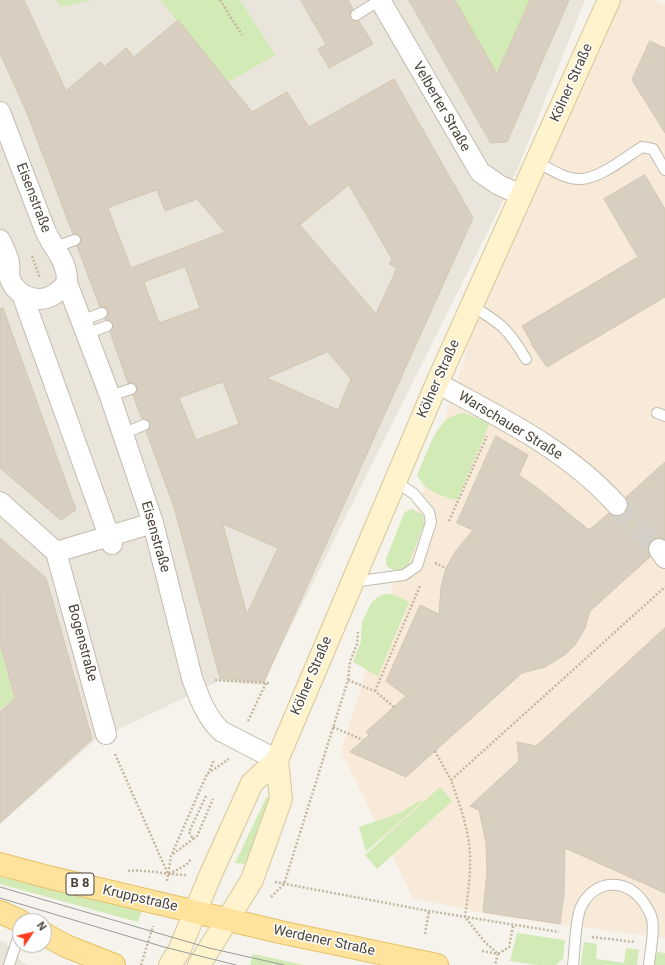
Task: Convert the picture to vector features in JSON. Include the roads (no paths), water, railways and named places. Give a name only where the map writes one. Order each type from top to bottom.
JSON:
[{"type":"main road","name":"Kölner Straße","points":[[199,965],[211,915],[252,783],[277,760],[437,383],[609,0]]},
{"type":"main road","name":"Kölner Straße","points":[[170,965],[179,951],[211,915],[252,880],[281,799],[277,760]]},
{"type":"main road","name":"Kruppstraße","points":[[0,864],[48,877],[211,915]]},
{"type":"main road","points":[[0,912],[12,917]]},
{"type":"main road","name":"Werdener Straße","points":[[211,915],[280,932],[437,965]]},
{"type":"main road","points":[[52,938],[66,946],[114,965]]},
{"type":"street","name":"Velberter Straße","points":[[380,0],[480,172],[499,185],[521,195]]},
{"type":"street","name":"Eisenstraße","points":[[0,112],[45,230],[63,258],[68,272],[67,283],[110,396],[153,523],[192,678],[204,708],[214,725],[238,741],[277,760]]},
{"type":"street","points":[[0,240],[9,262],[10,276],[15,287],[22,294],[30,298],[48,298],[54,295],[67,283]]},
{"type":"street","points":[[22,294],[111,540]]},
{"type":"street","name":"Warschauer Straße","points":[[437,383],[540,441],[583,472],[617,505]]},
{"type":"street","points":[[0,502],[56,552],[111,540],[153,523]]},
{"type":"street","name":"Bogenstraße","points":[[56,552],[106,734]]},
{"type":"lane","points":[[356,14],[380,0]]},
{"type":"lane","points":[[536,162],[568,177],[580,179],[596,176],[642,146],[653,149],[665,170]]},
{"type":"lane","points":[[55,247],[75,240]]},
{"type":"lane","points":[[472,306],[500,322],[513,336],[526,360]]},
{"type":"lane","points":[[84,328],[102,313]]},
{"type":"lane","points":[[84,328],[107,326]]},
{"type":"lane","points":[[110,396],[131,389]]},
{"type":"lane","points":[[122,434],[144,425]]},
{"type":"lane","points":[[352,582],[404,575],[417,566],[431,522],[429,512],[414,494],[395,481]]},
{"type":"lane","points":[[573,965],[580,910],[584,901],[598,888],[617,884],[634,891],[642,900],[652,919],[649,965]]},
{"type":"lane","points":[[9,965],[13,953]]},
{"type":"tunnel","points":[[617,505],[659,549]]},
{"type":"tram line","points":[[0,887],[209,948],[284,965]]},
{"type":"tram line","points":[[0,898],[164,947],[236,965]]}]
